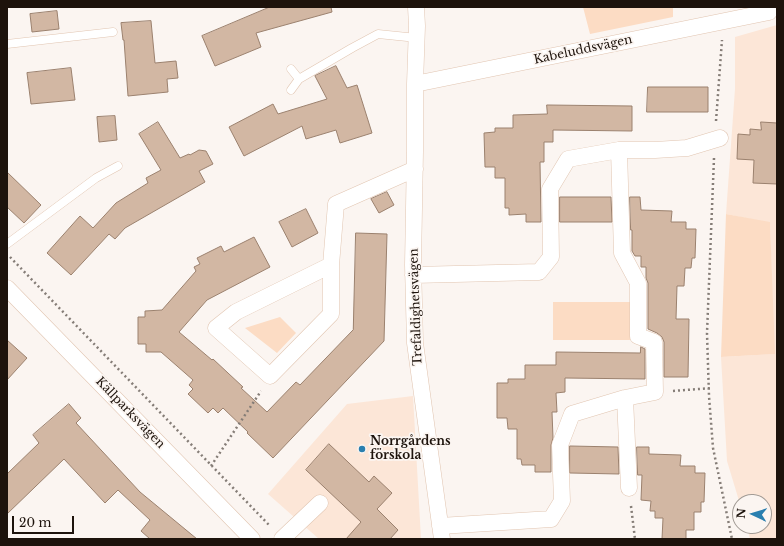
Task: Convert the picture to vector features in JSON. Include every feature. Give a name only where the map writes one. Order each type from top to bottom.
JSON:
[{"type":"street","name":"Trefaldighetsvägen","points":[[416,7],[417,38],[415,84],[413,275],[415,343],[441,533]]},
{"type":"street","name":"Kabeluddsvägen","points":[[415,84],[721,22],[754,12]]},
{"type":"street","points":[[413,275],[539,272],[551,256],[550,189],[568,159],[619,150],[687,148],[717,139]]},
{"type":"street","points":[[441,533],[551,519],[562,500],[560,445],[572,414],[625,398],[655,392],[654,342],[638,336],[638,283],[622,253],[619,150]]},
{"type":"street","points":[[331,265],[236,312],[216,328],[270,376],[331,314],[331,265],[336,204],[415,169]]},
{"type":"street","name":"Källparksvägen","points":[[7,288],[252,539]]},
{"type":"street","points":[[625,398],[629,488]]},
{"type":"street","points":[[282,539],[320,503]]},
{"type":"lane","points":[[7,44],[113,32]]},
{"type":"lane","points":[[291,90],[299,79],[378,34],[417,38]]},
{"type":"lane","points":[[291,69],[299,79]]},
{"type":"lane","points":[[7,244],[96,178],[118,166]]},
{"type":"path","points":[[721,22],[722,39],[707,333],[709,396],[713,448],[732,539]]},
{"type":"path","points":[[7,254],[282,539]]},
{"type":"path","points":[[211,466],[273,373]]},
{"type":"path","points":[[655,392],[712,388]]},
{"type":"path","points":[[629,488],[635,539]]},
{"type":"shaded area","points":[[583,7],[673,7],[673,17],[590,34]]},
{"type":"shaded area","points":[[777,25],[777,539],[750,539],[749,534],[772,534],[772,494],[737,494],[727,461],[721,357],[774,354],[770,223],[726,214],[735,89],[735,37]]},
{"type":"shaded area","points":[[726,214],[770,222],[775,354],[721,357]]},
{"type":"shaded area","points":[[553,302],[632,302],[632,340],[553,340]]},
{"type":"shaded area","points":[[280,317],[296,333],[277,353],[245,328]]},
{"type":"shaded area","name":"Norrgårdens förskola","points":[[413,396],[421,539],[319,539],[268,494],[347,404]]},
{"type":"building","points":[[270,7],[331,7],[332,12],[256,33],[261,47],[215,66],[202,36]]},
{"type":"building","points":[[57,11],[59,29],[32,32],[30,14]]},
{"type":"building","points":[[151,21],[155,63],[176,61],[178,78],[167,79],[168,92],[128,96],[124,40],[121,23]]},
{"type":"building","points":[[336,66],[347,88],[357,85],[372,133],[340,143],[336,130],[306,139],[302,126],[244,156],[229,127],[273,104],[278,114],[327,99],[315,76]]},
{"type":"building","points":[[71,68],[75,100],[31,104],[27,73]]},
{"type":"building","points":[[648,87],[708,87],[708,112],[647,112]]},
{"type":"building","points":[[547,105],[632,106],[632,131],[553,130],[553,142],[544,142],[544,162],[540,162],[541,222],[526,222],[526,214],[509,215],[509,208],[505,208],[505,178],[495,178],[495,167],[485,167],[484,133],[495,132],[495,128],[513,128],[513,115],[547,114]]},
{"type":"building","points":[[115,116],[117,140],[99,142],[97,117]]},
{"type":"building","points":[[158,122],[180,158],[199,150],[206,151],[213,164],[199,171],[205,182],[125,228],[115,239],[109,234],[71,275],[47,253],[80,216],[93,228],[116,203],[148,183],[146,178],[161,170],[139,134]]},
{"type":"building","points":[[761,122],[777,123],[777,184],[753,183],[754,160],[737,159],[738,134],[750,135],[750,129],[761,130]]},
{"type":"building","points":[[7,172],[41,205],[24,223],[7,207]]},
{"type":"building","points":[[387,192],[394,205],[379,213],[371,199]]},
{"type":"building","points":[[560,197],[611,197],[612,222],[560,222]]},
{"type":"building","points":[[630,197],[640,197],[641,210],[672,211],[671,222],[686,222],[686,229],[696,229],[695,258],[692,258],[691,268],[685,268],[684,286],[677,286],[676,319],[689,319],[688,377],[664,377],[664,342],[662,337],[648,329],[648,283],[646,278],[646,267],[641,267],[641,256],[635,256],[632,251]]},
{"type":"building","points":[[306,209],[318,233],[292,247],[279,222]]},
{"type":"building","points":[[356,233],[387,234],[384,341],[273,458],[223,408],[218,413],[213,408],[208,413],[188,394],[193,389],[189,385],[193,380],[161,352],[146,352],[146,344],[138,344],[138,317],[145,317],[145,311],[162,310],[196,271],[194,267],[200,264],[197,258],[221,246],[224,252],[254,237],[270,267],[207,300],[179,332],[212,360],[213,359],[267,412],[296,382],[300,385],[353,330]]},
{"type":"building","points":[[7,340],[27,358],[7,380]]},
{"type":"building","points":[[641,347],[645,349],[645,379],[565,378],[565,392],[556,393],[557,412],[552,412],[553,438],[551,445],[551,472],[535,472],[535,465],[522,465],[521,459],[517,459],[517,429],[508,429],[507,418],[497,418],[497,383],[508,383],[508,379],[525,379],[525,365],[556,365],[556,352],[640,353]]},
{"type":"building","points":[[69,404],[81,418],[76,423],[140,492],[197,539],[150,539],[141,531],[150,520],[118,490],[105,503],[64,459],[7,514],[7,474],[39,443],[33,435]]},
{"type":"building","points":[[329,444],[369,482],[374,476],[392,493],[377,509],[398,530],[390,539],[346,539],[361,522],[306,470]]},
{"type":"building","points":[[570,446],[618,447],[619,474],[570,473]]},
{"type":"building","points":[[637,447],[649,447],[649,454],[681,455],[680,466],[695,466],[695,473],[705,473],[704,502],[701,502],[701,512],[694,512],[694,530],[686,530],[686,539],[662,539],[663,518],[655,518],[655,511],[650,511],[651,501],[641,500],[642,475],[638,475]]},
{"type":"place","name":"Norrgårdens förskola","points":[[362,449]]}]
